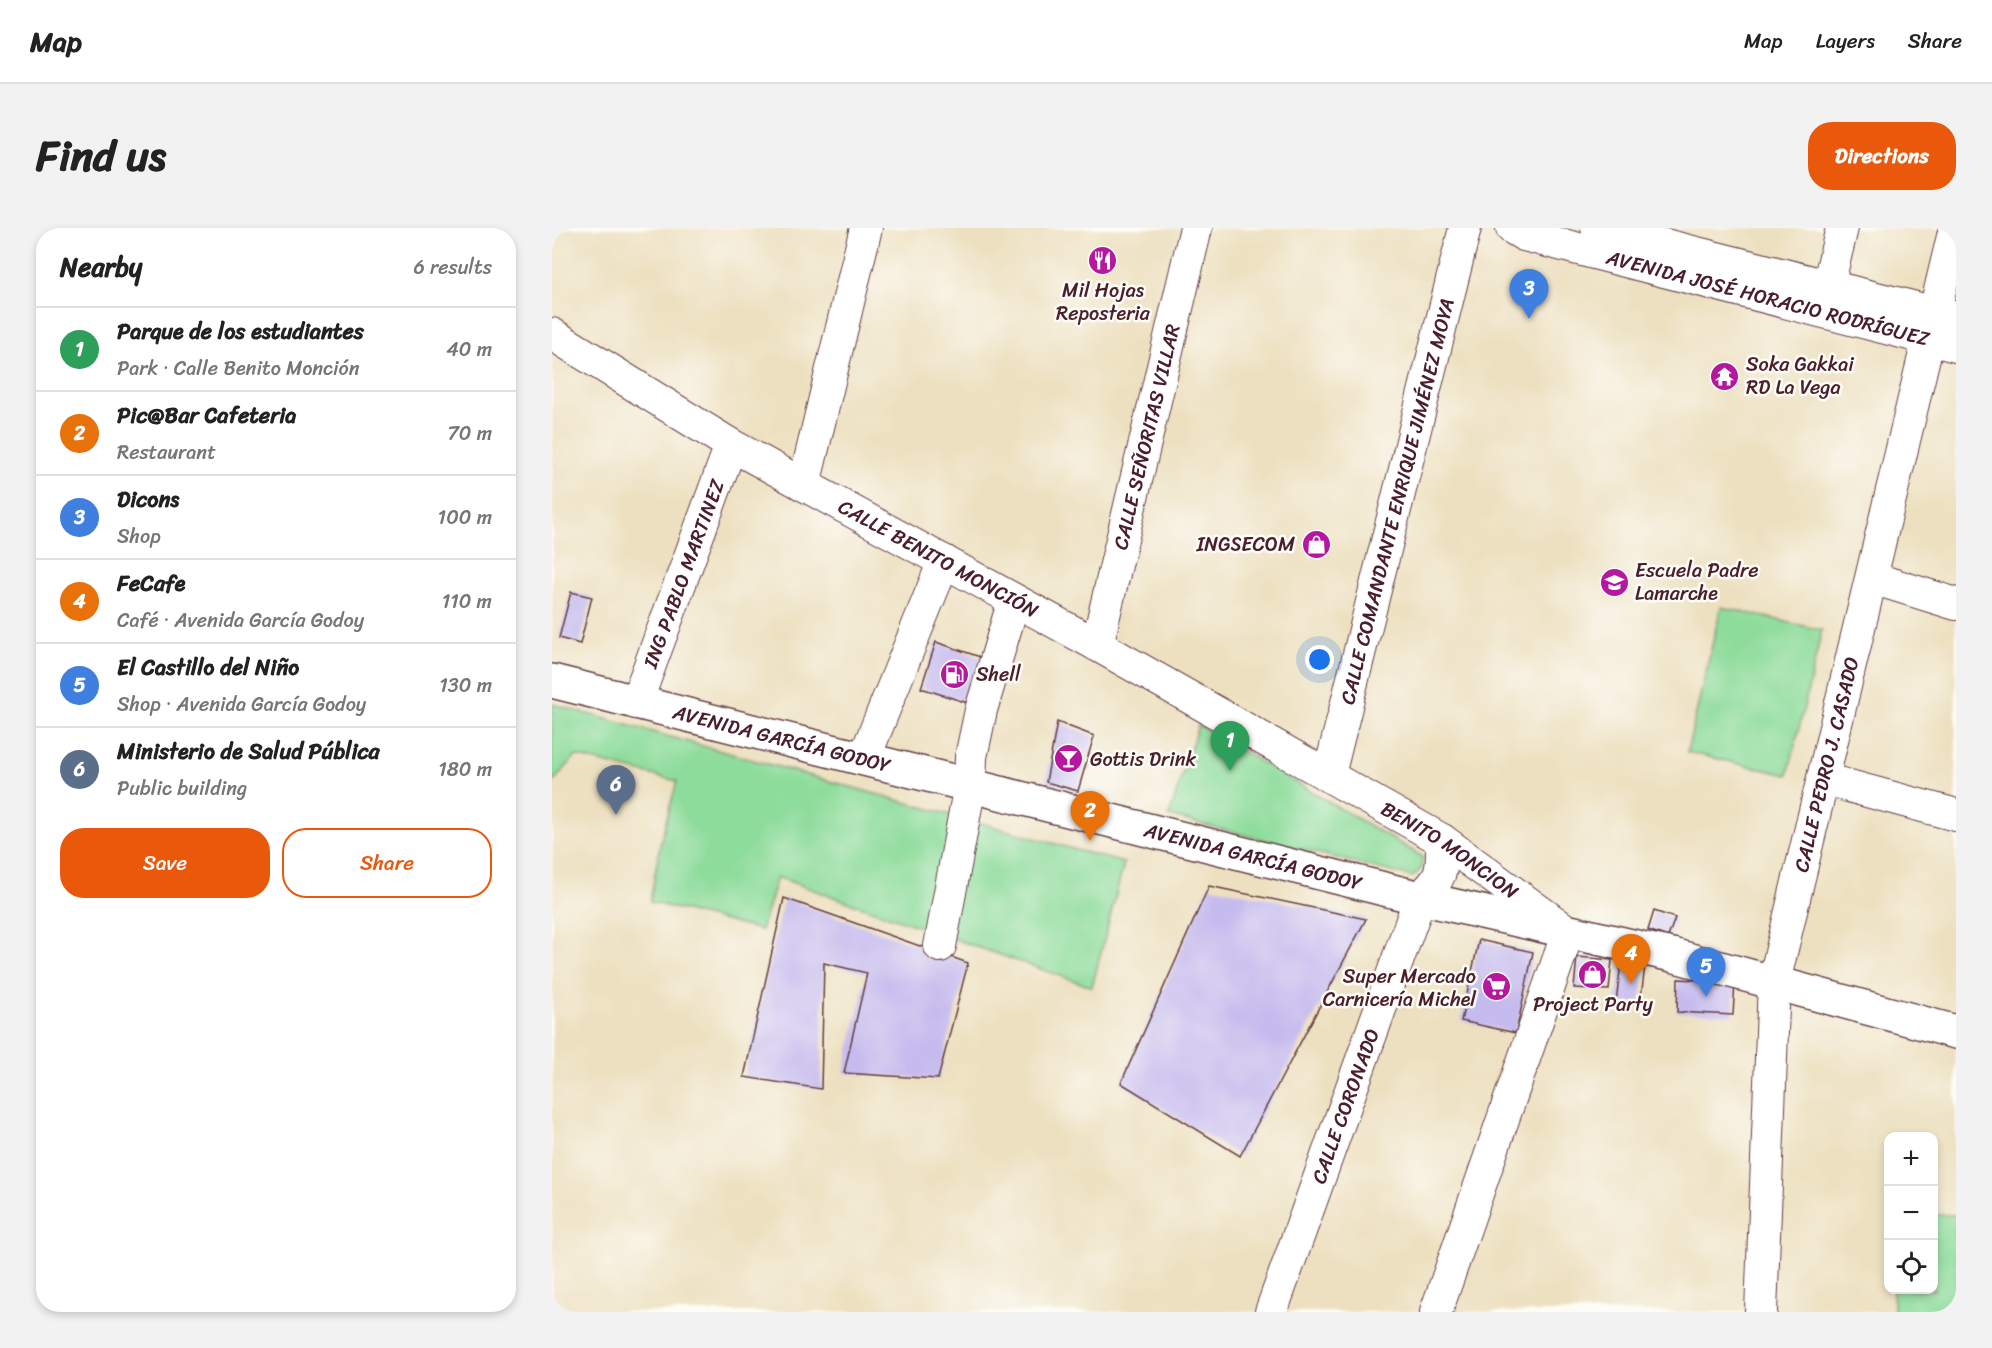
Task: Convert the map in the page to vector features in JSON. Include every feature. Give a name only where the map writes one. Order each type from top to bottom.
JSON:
[{"type":"main road","name":"AVENIDA GARCÍA GODOY","points":[[552,681],[1420,898],[1672,955],[1956,1032]]},
{"type":"street","points":[[804,485],[866,228]]},
{"type":"street","name":"CALLE SEÑORITAS VILLAR","points":[[1097,645],[1196,228]]},
{"type":"street","name":"CALLE COMANDANTE ENRIQUE JIMÉNEZ MOYA","points":[[1329,774],[1465,228]]},
{"type":"street","name":"AVENIDA JOSÉ HORACIO RODRÍGUEZ","points":[[1512,228],[1524,235],[1944,329]]},
{"type":"street","name":"AVENIDA JOSÉ HORACIO RODRÍGUEZ","points":[[1597,228],[1827,286],[1944,329]]},
{"type":"street","points":[[1827,286],[1842,228]]},
{"type":"street","name":"CALLE PEDRO J. CASADO","points":[[1761,1312],[1774,982],[1872,578],[1944,329],[1955,228]]},
{"type":"street","name":"CALLE BENITO MONCIÓN","points":[[552,334],[731,444],[1329,774]]},
{"type":"street","name":"ING PABLO MARTINEZ","points":[[636,703],[731,444]]},
{"type":"street","points":[[864,759],[944,561]]},
{"type":"street","points":[[1872,578],[1956,604]]},
{"type":"street","points":[[940,946],[970,785],[971,757],[981,710],[1014,600]]},
{"type":"street","name":"BENITO MONCION","points":[[1329,774],[1442,840],[1568,932]]},
{"type":"street","points":[[1823,779],[1956,815]]},
{"type":"street","points":[[1420,898],[1436,884],[1442,867],[1442,840]]},
{"type":"street","name":"CALLE CORONADO","points":[[1270,1312],[1420,898]]},
{"type":"street","points":[[1436,1312],[1568,932]]},
{"type":"green space","points":[[1721,607],[1822,630],[1788,775],[1687,752]]},
{"type":"green space","points":[[552,704],[1124,863],[1092,987],[777,877],[761,930],[650,902],[661,840],[677,781],[576,756],[552,783]]},
{"type":"green space","points":[[1198,725],[1423,857],[1421,869],[1412,877],[1169,816]]},
{"type":"green space","points":[[1938,1215],[1956,1215],[1956,1312],[1894,1312],[1893,1294],[1938,1294]]},
{"type":"building","points":[[571,592],[592,597],[580,644],[559,638]]},
{"type":"building","name":"Shell","points":[[936,642],[989,660],[974,705],[921,688]]},
{"type":"building","name":"Gottis Drink","points":[[1057,722],[1094,736],[1078,791],[1046,782]]},
{"type":"building","points":[[1209,886],[1366,919],[1240,1156],[1121,1083]]},
{"type":"building","points":[[784,898],[968,963],[938,1079],[844,1073],[867,973],[824,963],[821,1089],[744,1077]]},
{"type":"building","points":[[1654,911],[1675,918],[1668,937],[1648,930]]},
{"type":"building","name":"Super Mercado Carnicería Michel","points":[[1479,940],[1533,952],[1516,1033],[1461,1021]]},
{"type":"building","name":"Project Party","points":[[1577,957],[1612,960],[1609,990],[1574,988]]},
{"type":"building","points":[[1621,963],[1645,966],[1640,1005],[1616,1002]]},
{"type":"building","points":[[1678,979],[1735,982],[1733,1015],[1677,1012]]},
{"type":"place","name":"Mil Hojas Reposteria","points":[[1103,260]]},
{"type":"place","name":"Dicons","points":[[1529,319]]},
{"type":"place","name":"Soka Gakkai RD La Vega","points":[[1725,376]]},
{"type":"place","name":"INGSECOM","points":[[1316,544]]},
{"type":"place","name":"Escuela Padre Lamarche","points":[[1614,582]]},
{"type":"place","name":"Shell","points":[[955,674]]},
{"type":"place","name":"Gottis Drink","points":[[1069,759]]},
{"type":"place","name":"Parque de los estudiantes","points":[[1230,771]]},
{"type":"place","name":"Ministerio de Salud Pública","points":[[616,815]]},
{"type":"place","name":"Pic@Bar Cafeteria","points":[[1090,841]]},
{"type":"place","name":"Project Party","points":[[1593,974]]},
{"type":"place","name":"FeCafe","points":[[1631,984]]},
{"type":"place","name":"Super Mercado Carnicería Michel","points":[[1497,987]]},
{"type":"place","name":"El Castillo del Niño","points":[[1706,997]]}]
